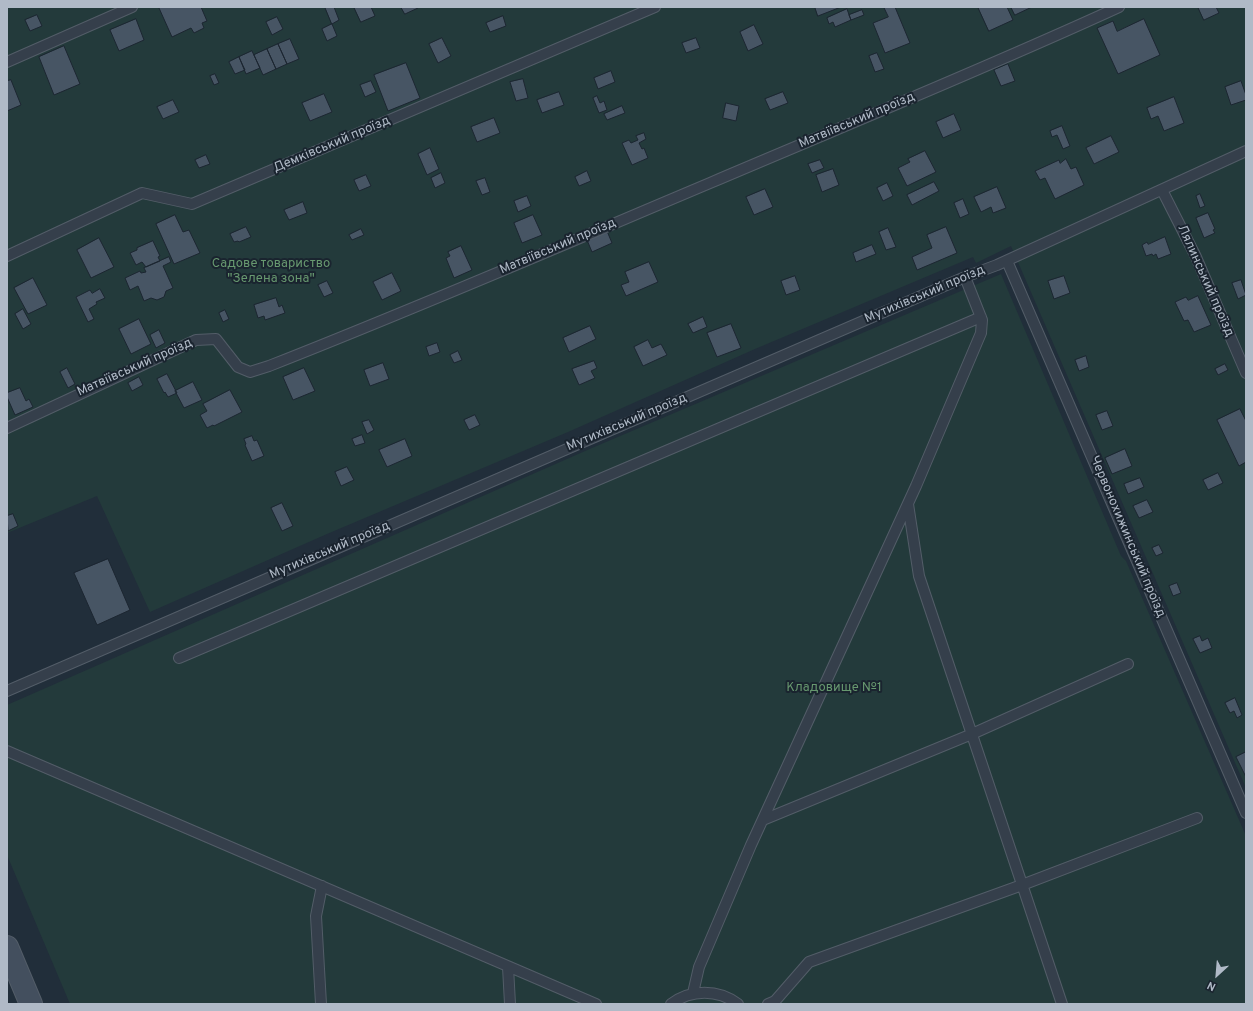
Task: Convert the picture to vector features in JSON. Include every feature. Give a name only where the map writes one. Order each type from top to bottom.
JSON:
[{"type":"main road","points":[[7,947],[31,1004]]},
{"type":"lane","points":[[7,62],[132,7]]},
{"type":"lane","name":"Демківський проїзд","points":[[7,256],[142,193],[192,204],[655,7]]},
{"type":"lane","name":"Матвіївський проїзд","points":[[7,428],[196,340],[216,339],[238,367],[250,372],[269,366],[383,321],[566,244],[1020,52],[1118,7]]},
{"type":"lane","name":"Мутихівський проїзд","points":[[7,691],[965,277],[1007,261],[1246,152]]},
{"type":"lane","name":"Лялинський проїзд","points":[[1162,190],[1196,257],[1246,373]]},
{"type":"lane","name":"Червонохижинський проїзд","points":[[1007,261],[1246,813]]},
{"type":"lane","points":[[693,993],[698,967],[763,820],[908,504],[978,340],[982,327],[981,317],[965,277]]},
{"type":"lane","points":[[179,658],[981,317]]},
{"type":"lane","points":[[908,504],[919,576],[1062,1004]]},
{"type":"lane","points":[[763,820],[972,734],[1128,664]]},
{"type":"lane","points":[[7,751],[596,1004]]},
{"type":"lane","points":[[768,1004],[775,1001],[809,962],[1022,885],[1197,818]]},
{"type":"lane","points":[[320,1004],[316,916],[322,886]]},
{"type":"lane","points":[[508,967],[510,1004]]},
{"type":"lane","points":[[671,1004],[679,998],[693,993],[708,992],[723,995],[738,1004]]},
{"type":"green space","name":"Садове товариство \"Зелена зона\"","points":[[7,7],[1246,7],[1246,788],[1011,246],[976,263],[973,257],[755,349],[568,432],[327,534],[150,612],[97,496],[7,533]]},
{"type":"green space","name":"Кладовище №1","points":[[1001,274],[1121,556],[1126,561],[1246,836],[1246,1004],[70,1004],[7,855],[7,705],[592,448]]},
{"type":"building","points":[[201,7],[207,21],[202,23],[204,28],[194,33],[191,28],[172,37],[159,8]]},
{"type":"building","points":[[325,7],[334,7],[339,20],[332,24]]},
{"type":"building","points":[[354,7],[371,7],[375,16],[361,22]]},
{"type":"building","points":[[401,7],[417,7],[418,8],[405,14]]},
{"type":"building","points":[[815,7],[841,7],[818,16]]},
{"type":"building","points":[[884,7],[895,7],[910,43],[885,53],[873,23],[888,17]]},
{"type":"building","points":[[978,7],[1007,7],[1013,20],[989,31]]},
{"type":"building","points":[[1011,7],[1032,7],[1015,15]]},
{"type":"building","points":[[1198,7],[1216,7],[1219,13],[1204,20]]},
{"type":"building","points":[[847,9],[851,20],[835,27],[833,22],[829,24],[827,18]]},
{"type":"building","points":[[862,10],[864,15],[851,20],[849,15]]},
{"type":"building","points":[[37,15],[42,26],[30,31],[25,20]]},
{"type":"building","points":[[503,16],[506,26],[490,32],[486,23]]},
{"type":"building","points":[[277,17],[283,29],[272,35],[266,22]]},
{"type":"building","points":[[136,19],[144,40],[119,51],[110,30]]},
{"type":"building","points":[[1144,19],[1160,55],[1118,74],[1097,28],[1113,21],[1117,31]]},
{"type":"building","points":[[332,24],[337,36],[327,41],[322,29]]},
{"type":"building","points":[[754,25],[763,44],[748,51],[740,32]]},
{"type":"building","points":[[442,38],[451,56],[438,63],[429,44]]},
{"type":"building","points":[[696,38],[700,48],[686,53],[682,43]]},
{"type":"building","points":[[290,39],[299,59],[287,64],[278,44]]},
{"type":"building","points":[[278,44],[287,64],[276,69],[267,49]]},
{"type":"building","points":[[64,46],[80,84],[54,95],[39,57]]},
{"type":"building","points":[[267,49],[276,69],[263,75],[254,55]]},
{"type":"building","points":[[252,51],[260,68],[246,74],[239,57]]},
{"type":"building","points":[[877,53],[884,69],[875,72],[869,56]]},
{"type":"building","points":[[239,57],[245,70],[235,74],[229,62]]},
{"type":"building","points":[[406,63],[420,98],[388,111],[374,75]]},
{"type":"building","points":[[1008,64],[1015,81],[1001,86],[994,70]]},
{"type":"building","points":[[611,71],[615,82],[598,89],[594,78]]},
{"type":"building","points":[[215,74],[219,83],[214,85],[210,76]]},
{"type":"building","points":[[523,79],[528,98],[516,101],[510,82]]},
{"type":"building","points":[[11,80],[21,105],[7,111],[7,81]]},
{"type":"building","points":[[371,81],[376,92],[365,97],[360,85]]},
{"type":"building","points":[[1241,81],[1246,95],[1246,100],[1231,105],[1225,87]]},
{"type":"building","points":[[559,92],[564,105],[542,113],[537,100]]},
{"type":"building","points":[[783,92],[788,103],[770,110],[765,99]]},
{"type":"building","points":[[324,94],[332,112],[310,121],[302,103]]},
{"type":"building","points":[[597,96],[600,103],[604,101],[607,110],[599,113],[593,98]]},
{"type":"building","points":[[1174,97],[1184,123],[1164,131],[1158,116],[1151,119],[1147,108]]},
{"type":"building","points":[[173,100],[179,112],[163,119],[157,107]]},
{"type":"building","points":[[726,103],[739,106],[736,121],[723,118]]},
{"type":"building","points":[[622,106],[625,113],[607,120],[604,114]]},
{"type":"building","points":[[954,114],[961,130],[943,138],[936,122]]},
{"type":"building","points":[[494,118],[500,133],[477,142],[471,127]]},
{"type":"building","points":[[1062,126],[1070,146],[1063,149],[1057,135],[1052,137],[1050,131]]},
{"type":"building","points":[[644,133],[646,139],[639,143],[642,149],[644,148],[648,158],[632,165],[622,143],[629,140],[631,143],[638,140],[636,136]]},
{"type":"building","points":[[1111,136],[1119,152],[1094,164],[1086,148]]},
{"type":"building","points":[[430,148],[439,169],[427,175],[418,154]]},
{"type":"building","points":[[925,151],[936,172],[907,186],[898,168],[910,162],[908,159]]},
{"type":"building","points":[[206,155],[210,164],[199,168],[195,160]]},
{"type":"building","points":[[1066,159],[1071,169],[1076,167],[1084,185],[1055,199],[1045,178],[1040,180],[1035,171],[1059,160],[1060,163]]},
{"type":"building","points":[[820,160],[824,168],[812,173],[808,164]]},
{"type":"building","points":[[833,169],[839,185],[822,192],[816,175]]},
{"type":"building","points":[[587,171],[591,181],[579,186],[575,177]]},
{"type":"building","points":[[441,173],[445,183],[435,188],[431,178]]},
{"type":"building","points":[[366,175],[371,186],[359,191],[354,180]]},
{"type":"building","points":[[485,178],[490,192],[482,195],[476,181]]},
{"type":"building","points":[[934,182],[939,191],[912,205],[907,195]]},
{"type":"building","points":[[887,183],[893,196],[883,201],[877,188]]},
{"type":"building","points":[[997,187],[1006,208],[993,213],[991,207],[981,212],[974,197]]},
{"type":"building","points":[[765,189],[773,207],[754,215],[746,197]]},
{"type":"building","points":[[1200,194],[1205,206],[1200,208],[1196,196]]},
{"type":"building","points":[[527,196],[531,206],[518,212],[514,201]]},
{"type":"building","points":[[963,199],[969,214],[960,218],[954,203]]},
{"type":"building","points":[[303,202],[307,213],[289,220],[284,210]]},
{"type":"building","points":[[1208,213],[1215,229],[1213,230],[1215,233],[1204,238],[1196,218]]},
{"type":"building","points":[[175,215],[183,232],[189,230],[200,253],[174,264],[156,224]]},
{"type":"building","points":[[533,215],[542,235],[522,243],[514,223]]},
{"type":"building","points":[[246,227],[251,237],[239,242],[234,242],[230,234]]},
{"type":"building","points":[[946,227],[957,253],[917,270],[912,257],[932,248],[927,235]]},
{"type":"building","points":[[888,228],[896,247],[886,250],[879,232]]},
{"type":"building","points":[[361,229],[364,235],[352,240],[349,235]]},
{"type":"building","points":[[607,231],[612,243],[592,252],[587,240]]},
{"type":"building","points":[[1165,237],[1171,254],[1158,259],[1156,254],[1153,256],[1152,254],[1146,256],[1142,245]]},
{"type":"building","points":[[99,238],[114,267],[91,278],[77,250]]},
{"type":"building","points":[[153,241],[160,256],[158,257],[160,261],[146,267],[142,262],[136,265],[130,253]]},
{"type":"building","points":[[872,245],[876,254],[856,262],[853,253]]},
{"type":"building","points":[[461,246],[472,270],[454,278],[446,258],[450,256],[448,252]]},
{"type":"building","points":[[169,257],[171,262],[163,266],[173,288],[166,291],[164,297],[157,300],[151,298],[144,301],[138,286],[130,290],[125,278],[140,271],[141,273],[146,272],[144,268]]},
{"type":"building","points":[[649,262],[658,282],[626,296],[621,285],[629,282],[625,272]]},
{"type":"building","points":[[392,273],[401,291],[382,300],[373,282]]},
{"type":"building","points":[[795,276],[800,290],[786,295],[781,281]]},
{"type":"building","points":[[1064,276],[1070,293],[1054,299],[1048,281]]},
{"type":"building","points":[[33,278],[47,305],[28,314],[14,288]]},
{"type":"building","points":[[1241,280],[1246,295],[1238,299],[1232,283]]},
{"type":"building","points":[[327,281],[333,293],[324,297],[318,285]]},
{"type":"building","points":[[100,289],[105,298],[96,302],[97,304],[89,309],[94,319],[88,322],[76,297],[90,290],[92,293]]},
{"type":"building","points":[[1198,296],[1211,325],[1194,332],[1188,320],[1184,321],[1175,302],[1186,297],[1188,300]]},
{"type":"building","points":[[276,298],[279,307],[282,305],[285,313],[265,320],[264,316],[258,318],[254,305]]},
{"type":"building","points":[[23,309],[31,324],[23,329],[15,314]]},
{"type":"building","points":[[225,310],[229,319],[223,322],[219,313]]},
{"type":"building","points":[[703,317],[707,327],[693,333],[688,324]]},
{"type":"building","points":[[139,319],[151,344],[131,354],[119,329]]},
{"type":"building","points":[[731,324],[741,348],[717,357],[707,333]]},
{"type":"building","points":[[590,326],[596,339],[569,352],[563,338]]},
{"type":"building","points":[[159,330],[165,343],[156,348],[150,335]]},
{"type":"building","points":[[648,340],[652,348],[661,344],[667,355],[643,366],[634,347]]},
{"type":"building","points":[[437,343],[440,352],[429,356],[426,347]]},
{"type":"building","points":[[458,351],[462,360],[454,363],[450,355]]},
{"type":"building","points":[[1086,356],[1089,367],[1079,371],[1075,360]]},
{"type":"building","points":[[594,361],[597,368],[591,371],[595,378],[579,385],[572,369]]},
{"type":"building","points":[[383,363],[389,379],[370,386],[364,370]]},
{"type":"building","points":[[1225,364],[1228,370],[1218,375],[1215,369]]},
{"type":"building","points":[[67,368],[75,384],[68,388],[60,372]]},
{"type":"building","points":[[304,368],[315,391],[293,400],[283,377]]},
{"type":"building","points":[[167,374],[177,393],[168,397],[165,392],[164,393],[157,379]]},
{"type":"building","points":[[139,377],[143,385],[132,391],[128,383]]},
{"type":"building","points":[[193,382],[202,400],[184,408],[175,391]]},
{"type":"building","points":[[20,388],[26,401],[29,399],[33,407],[15,415],[7,397],[7,393]]},
{"type":"building","points":[[230,390],[242,412],[207,428],[200,415],[207,411],[203,404]]},
{"type":"building","points":[[1240,409],[1246,421],[1246,462],[1239,466],[1217,420]]},
{"type":"building","points":[[1107,411],[1113,426],[1102,430],[1096,415]]},
{"type":"building","points":[[475,415],[480,425],[469,430],[464,420]]},
{"type":"building","points":[[369,420],[374,430],[367,434],[362,422]]},
{"type":"building","points":[[362,435],[365,443],[355,446],[352,439]]},
{"type":"building","points":[[252,436],[254,441],[257,440],[264,456],[252,461],[244,439]]},
{"type":"building","points":[[405,439],[412,456],[387,467],[379,450]]},
{"type":"building","points":[[1125,449],[1132,466],[1112,474],[1105,458]]},
{"type":"building","points":[[347,467],[354,480],[341,486],[335,472]]},
{"type":"building","points":[[1218,473],[1223,483],[1208,490],[1203,480]]},
{"type":"building","points":[[1140,478],[1144,487],[1128,494],[1124,484]]},
{"type":"building","points":[[1147,500],[1153,512],[1139,518],[1133,506]]},
{"type":"building","points":[[282,503],[293,526],[282,531],[271,508]]},
{"type":"building","points":[[13,514],[18,526],[8,531],[7,516]]},
{"type":"building","points":[[1159,545],[1163,553],[1156,556],[1152,548]]},
{"type":"building","points":[[108,559],[130,610],[97,625],[74,573]]},
{"type":"building","points":[[1177,583],[1181,593],[1173,596],[1169,586]]},
{"type":"building","points":[[1200,636],[1202,641],[1208,638],[1212,648],[1200,653],[1193,639]]},
{"type":"building","points":[[1235,698],[1242,715],[1237,718],[1234,711],[1230,713],[1225,703]]},
{"type":"building","points":[[1246,752],[1246,777],[1236,757]]}]
